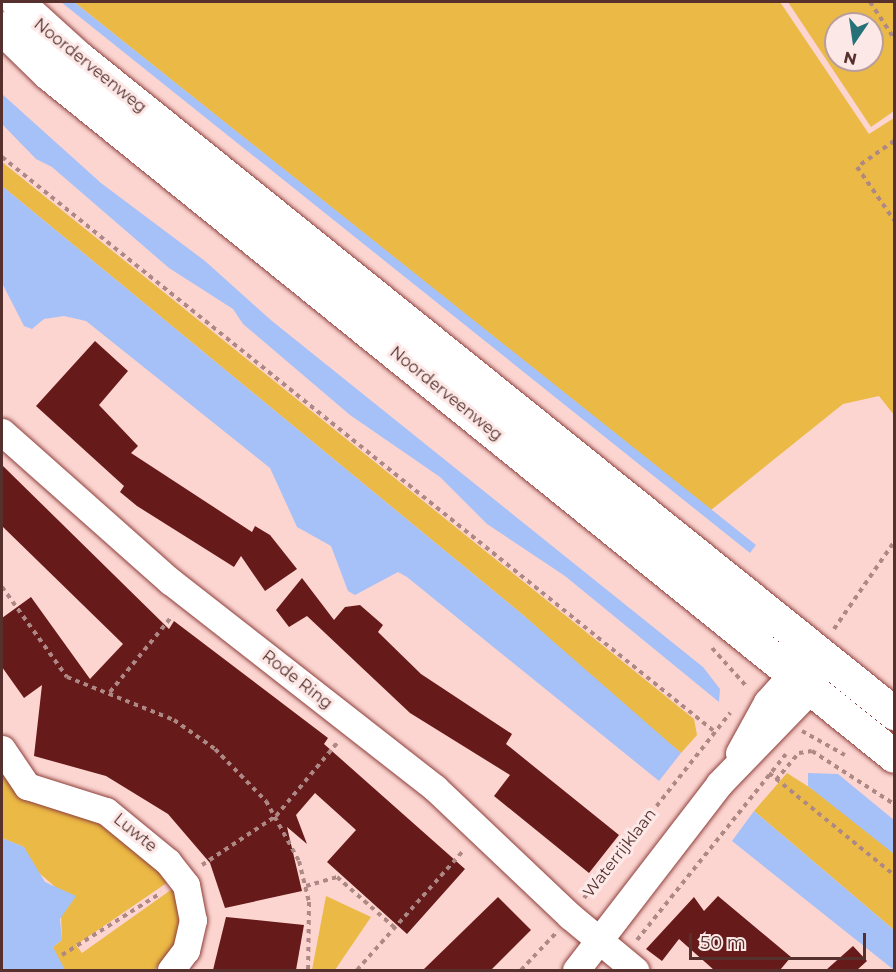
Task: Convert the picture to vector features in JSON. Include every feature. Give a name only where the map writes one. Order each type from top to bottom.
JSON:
[{"type":"street","name":"Noorderveenweg","points":[[17,2],[79,58],[894,713]]},
{"type":"street","name":"Noorderveenweg","points":[[2,28],[48,73],[894,756]]},
{"type":"street","name":"Rode Ring","points":[[2,432],[186,594],[353,724],[481,831],[586,930],[628,965]]},
{"type":"street","name":"Waterrijklaan","points":[[559,970],[586,930],[668,847],[726,775],[766,702],[801,681],[823,657]]},
{"type":"street","name":"Luwte","points":[[2,749],[27,786],[106,811],[153,846],[181,879],[193,920],[186,950],[171,970]]},
{"type":"street","name":"Waterrijklaan","points":[[576,970],[586,930]]},
{"type":"path","points":[[870,2],[894,38]]},
{"type":"path","points":[[894,141],[857,167],[894,220]]},
{"type":"path","name":"Waterrijklaan","points":[[2,157],[715,732],[666,793],[586,930],[521,970]]},
{"type":"path","points":[[823,657],[827,639],[894,542]]},
{"type":"path","points":[[2,587],[67,677],[110,692],[174,720],[215,749],[276,816],[305,886],[308,970]]},
{"type":"path","points":[[110,692],[186,594]]},
{"type":"path","points":[[62,955],[276,816],[353,724]]},
{"type":"path","points":[[776,780],[799,753],[812,751],[894,804]]},
{"type":"path","points":[[628,965],[769,773],[894,875]]},
{"type":"path","points":[[357,970],[481,831]]},
{"type":"path","points":[[305,886],[337,877],[395,928]]},
{"type":"shaded area","points":[[74,2],[780,2],[824,67],[824,72],[827,72],[869,134],[894,118],[894,415],[879,396],[843,404],[711,510]]},
{"type":"shaded area","points":[[788,2],[894,2],[894,111],[871,127],[834,72],[884,72],[884,12],[824,12],[824,56]]},
{"type":"shaded area","points":[[2,162],[694,719],[697,735],[681,753],[627,709],[523,615],[2,186]]},
{"type":"shaded area","points":[[2,762],[100,818],[171,880],[76,945],[82,953],[175,887],[182,898],[178,945],[154,970],[65,970],[57,960],[53,947],[62,940],[60,891],[31,866],[24,847],[2,838]]},
{"type":"shaded area","points":[[787,773],[834,803],[894,854],[894,930],[754,811]]},
{"type":"shaded area","points":[[326,896],[371,917],[335,970],[312,970]]},
{"type":"water","points":[[61,2],[74,2],[756,545],[750,553]]},
{"type":"water","points":[[2,94],[101,183],[205,261],[272,321],[703,667],[720,689],[719,702],[565,576],[487,524],[440,477],[350,415],[243,324],[233,309],[169,268],[52,167],[36,159],[2,124]]},
{"type":"water","points":[[2,186],[523,615],[681,753],[659,781],[407,577],[398,572],[355,595],[348,591],[331,546],[297,527],[270,468],[86,321],[64,316],[44,319],[32,329],[24,326],[2,283]]},
{"type":"water","points":[[808,773],[838,774],[894,820],[894,854],[808,786]]},
{"type":"water","points":[[754,811],[894,930],[894,970],[732,841]]},
{"type":"water","points":[[2,838],[24,847],[45,882],[76,896],[60,919],[62,940],[53,947],[65,970],[2,970]]},
{"type":"building","points":[[95,341],[128,371],[99,405],[138,446],[131,453],[252,532],[255,526],[270,535],[297,569],[265,591],[241,556],[234,567],[137,506],[120,492],[124,486],[36,406]]},
{"type":"building","points":[[2,465],[169,629],[174,621],[328,738],[324,744],[465,869],[407,934],[327,862],[356,830],[315,793],[296,815],[307,844],[287,827],[302,891],[225,908],[210,863],[168,814],[106,776],[34,756],[42,685],[24,698],[2,667],[2,618],[31,597],[90,679],[123,644],[2,526]]},
{"type":"building","points":[[302,578],[334,620],[345,607],[360,605],[383,625],[378,632],[421,674],[512,734],[506,744],[619,835],[589,873],[494,796],[510,775],[410,713],[307,616],[289,627],[276,610]]},
{"type":"building","points":[[718,896],[791,957],[780,970],[714,970],[679,939],[662,961],[646,949],[694,897],[704,911]]},
{"type":"building","points":[[498,897],[531,930],[491,970],[423,970]]},
{"type":"building","points":[[226,917],[304,925],[296,970],[213,970]]},
{"type":"building","points":[[853,946],[867,961],[857,970],[826,970]]}]
